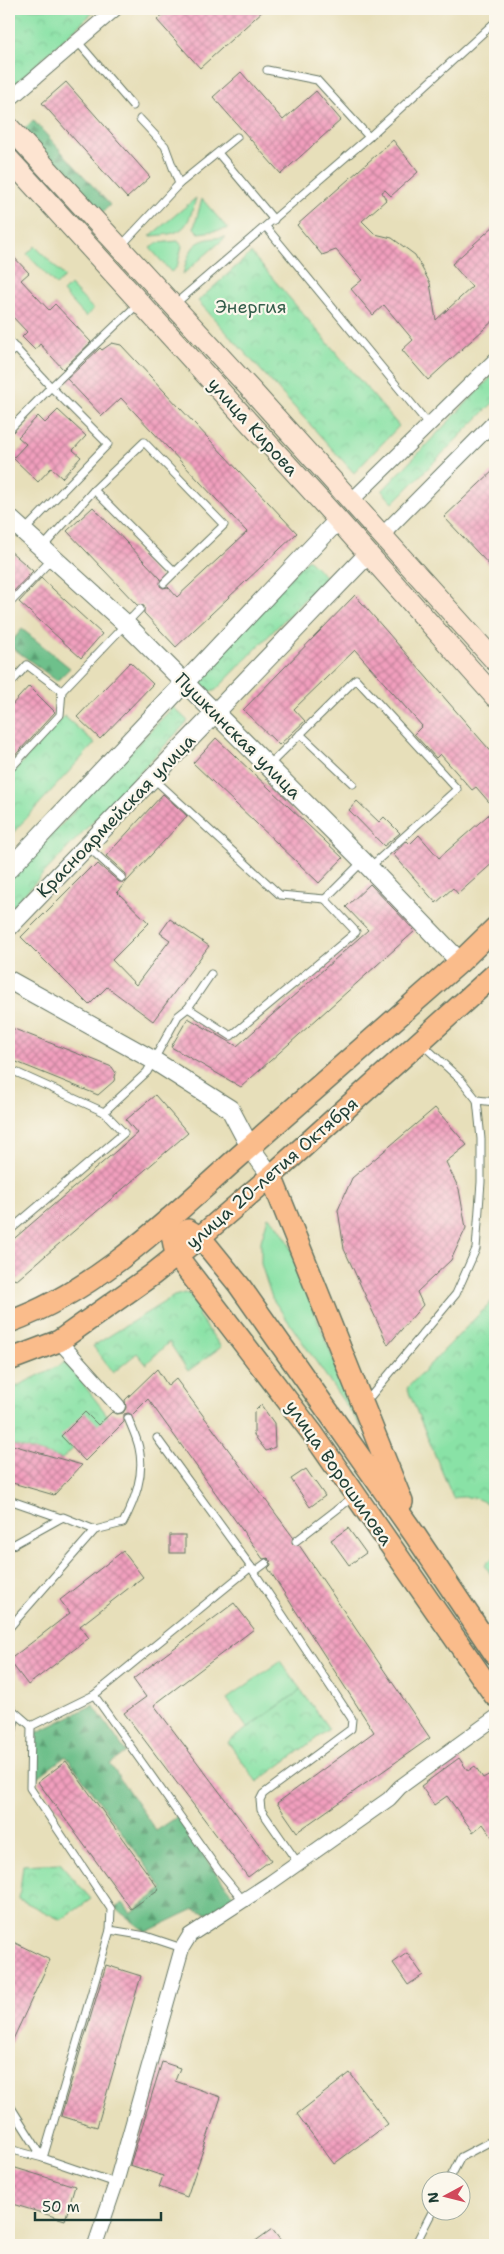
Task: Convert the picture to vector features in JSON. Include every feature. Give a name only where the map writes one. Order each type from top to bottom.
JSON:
[{"type":"main road","name":"улица Кирова","points":[[9,127],[254,393],[350,502],[495,661]]},
{"type":"main road","name":"улица Кирова","points":[[9,159],[338,520],[495,697]]},
{"type":"main road","name":"улица 20-летия Октября","points":[[9,1322],[35,1313],[62,1298],[102,1272],[169,1219],[460,962],[495,928]]},
{"type":"main road","name":"улица 20-летия Октября","points":[[9,1360],[59,1341],[152,1275],[200,1238],[495,974]]},
{"type":"main road","points":[[271,1176],[415,1535]]},
{"type":"main road","points":[[169,1219],[176,1255]]},
{"type":"main road","name":"улица Ворошилова","points":[[169,1219],[200,1238],[239,1285],[415,1535],[495,1654]]},
{"type":"main road","name":"улица Ворошилова","points":[[176,1255],[307,1426],[495,1696]]},
{"type":"street","points":[[9,100],[115,9]]},
{"type":"street","points":[[350,502],[430,426],[495,360]]},
{"type":"street","points":[[381,536],[495,421]]},
{"type":"street","name":"Пушкинская улица","points":[[9,518],[126,624],[366,864],[460,962]]},
{"type":"street","points":[[9,869],[338,520]]},
{"type":"street","name":"Красноармейская улица","points":[[9,927],[368,554]]},
{"type":"street","points":[[9,980],[153,1060],[230,1109],[250,1147],[271,1176]]},
{"type":"street","points":[[59,1341],[118,1406]]},
{"type":"street","points":[[95,2245],[116,2183],[182,1948],[190,1934],[298,1863],[389,1799],[400,1788],[495,1718]]},
{"type":"lane","points":[[173,306],[274,220],[495,22]]},
{"type":"lane","points":[[77,41],[133,106]]},
{"type":"lane","points":[[267,70],[317,80],[368,137]]},
{"type":"lane","points":[[140,119],[165,146],[179,184]]},
{"type":"lane","points":[[119,248],[179,184],[237,137]]},
{"type":"lane","points":[[218,152],[274,220]]},
{"type":"lane","points":[[266,227],[430,426]]},
{"type":"lane","points":[[9,430],[140,302]]},
{"type":"lane","points":[[9,341],[51,387],[108,444],[24,532]]},
{"type":"lane","points":[[9,355],[16,348]]},
{"type":"lane","points":[[9,604],[94,490],[144,442],[224,525],[164,583]]},
{"type":"lane","points":[[94,490],[174,572]]},
{"type":"lane","points":[[9,770],[60,715],[62,691],[140,609]]},
{"type":"lane","points":[[9,685],[27,665],[62,691]]},
{"type":"lane","points":[[268,766],[356,679],[456,789],[325,899]]},
{"type":"lane","points":[[300,734],[353,784]]},
{"type":"lane","points":[[153,778],[280,895],[325,899],[356,932],[231,1036],[188,1008]]},
{"type":"lane","points":[[87,846],[122,878]]},
{"type":"lane","points":[[104,1112],[147,1072],[178,1016],[188,1008],[211,974]]},
{"type":"lane","points":[[363,1405],[456,1294],[476,1249],[481,1182],[481,1139],[477,1100],[460,1080],[420,1042]]},
{"type":"lane","points":[[9,1069],[104,1112],[124,1133],[9,1231]]},
{"type":"lane","points":[[477,1100],[495,1102]]},
{"type":"lane","points":[[9,1628],[95,1530],[124,1523],[134,1501],[140,1474],[139,1448],[128,1418]]},
{"type":"lane","points":[[157,1438],[252,1570],[352,1719],[351,1730],[263,1794],[260,1800],[261,1810],[298,1863]]},
{"type":"lane","points":[[296,1541],[356,1495]]},
{"type":"lane","points":[[9,1500],[61,1518],[63,1517],[95,1530]]},
{"type":"lane","points":[[9,1547],[61,1518]]},
{"type":"lane","points":[[31,1726],[94,1695],[252,1570],[266,1563]]},
{"type":"lane","points":[[94,1695],[223,1876],[243,1900]]},
{"type":"lane","points":[[9,1707],[31,1726]]},
{"type":"lane","points":[[9,1750],[16,1714]]},
{"type":"lane","points":[[31,1726],[30,1788],[110,1909],[110,1930],[43,2158]]},
{"type":"lane","points":[[110,1930],[146,1936],[182,1948]]},
{"type":"lane","points":[[9,2104],[43,2158]]},
{"type":"lane","points":[[453,2172],[461,2157],[495,2139]]},
{"type":"lane","points":[[9,2149],[43,2158],[116,2183]]},
{"type":"lane","points":[[415,2245],[427,2222]]},
{"type":"green space","points":[[9,9],[97,9],[9,89]]},
{"type":"green space","points":[[33,120],[110,205],[101,214],[24,129]]},
{"type":"green space","points":[[196,198],[190,217],[182,228],[170,234],[150,236]]},
{"type":"green space","points":[[202,199],[228,229],[199,233],[194,228]]},
{"type":"green space","points":[[226,237],[183,274],[189,256],[196,245],[207,239]]},
{"type":"green space","points":[[178,241],[182,246],[177,267],[171,272],[150,248],[157,243]]},
{"type":"green space","points":[[35,246],[65,277],[56,285],[27,254]]},
{"type":"green space","name":"Энергия","points":[[251,253],[399,426],[354,473],[198,301]]},
{"type":"green space","points":[[70,285],[93,309],[86,317],[63,292]]},
{"type":"green space","points":[[495,373],[495,401],[393,503],[382,491]]},
{"type":"green space","points":[[308,559],[326,577],[216,690],[208,693],[199,683],[197,675]]},
{"type":"green space","points":[[22,629],[70,668],[57,681],[9,645]]},
{"type":"green space","points":[[173,707],[188,721],[9,910],[9,880]]},
{"type":"green space","points":[[64,716],[95,743],[9,837],[9,777]]},
{"type":"green space","points":[[268,1217],[277,1224],[288,1241],[308,1297],[362,1428],[272,1298],[261,1264],[261,1241]]},
{"type":"green space","points":[[185,1293],[197,1297],[208,1305],[198,1315],[221,1347],[188,1371],[169,1342],[146,1364],[137,1353],[113,1373],[93,1346],[174,1296]]},
{"type":"green space","points":[[495,1298],[495,1512],[486,1503],[471,1497],[453,1498],[407,1388]]},
{"type":"green space","points":[[66,1362],[108,1416],[62,1459],[9,1444],[9,1390]]},
{"type":"green space","points":[[495,1555],[495,1581],[485,1565]]},
{"type":"green space","points":[[280,1661],[301,1690],[247,1728],[227,1699]]},
{"type":"green space","points":[[301,1690],[329,1729],[257,1782],[228,1742]]},
{"type":"green space","points":[[93,1705],[126,1752],[110,1764],[156,1831],[177,1817],[237,1899],[212,1915],[194,1909],[146,1932],[115,1908],[123,1903],[131,1913],[163,1889],[66,1756],[35,1779],[36,1733]]},
{"type":"green space","points":[[60,1863],[91,1899],[61,1920],[19,1899],[23,1865]]},
{"type":"building","points":[[169,9],[265,9],[200,68],[157,20]]},
{"type":"building","points":[[241,72],[283,120],[316,91],[341,120],[281,174],[213,97]]},
{"type":"building","points":[[66,82],[150,177],[127,198],[42,103]]},
{"type":"building","points":[[393,140],[418,172],[391,196],[385,190],[382,192],[386,200],[362,221],[375,234],[392,238],[415,255],[430,283],[436,320],[472,287],[452,264],[495,225],[495,319],[428,380],[402,350],[413,340],[384,305],[373,315],[351,289],[362,280],[336,250],[322,255],[297,225]]},
{"type":"building","points":[[9,252],[29,273],[21,280],[49,310],[55,304],[91,342],[63,369],[40,344],[35,350],[22,337],[27,332],[9,313]]},
{"type":"building","points":[[112,343],[121,345],[297,533],[176,647],[144,613],[144,606],[137,605],[67,531],[93,507],[161,579],[160,586],[163,588],[168,587],[177,597],[247,532],[121,398],[102,416],[67,379],[100,348],[102,350]]},
{"type":"building","points":[[58,410],[86,436],[73,450],[81,457],[62,478],[51,468],[38,482],[13,458],[26,444],[18,437],[38,416],[45,423]]},
{"type":"building","points":[[495,469],[495,571],[444,517]]},
{"type":"building","points":[[9,550],[33,571],[11,594],[9,592]]},
{"type":"building","points":[[41,578],[102,634],[81,658],[19,602]]},
{"type":"building","points":[[355,595],[495,756],[495,809],[476,787],[472,790],[440,754],[436,758],[414,734],[422,726],[355,650],[294,709],[305,721],[279,745],[243,710]]},
{"type":"building","points":[[130,662],[153,684],[100,739],[77,717]]},
{"type":"building","points":[[29,686],[55,712],[9,762],[9,708]]},
{"type":"building","points":[[216,738],[343,858],[319,883],[193,763]]},
{"type":"building","points":[[163,794],[187,816],[117,892],[149,923],[112,960],[136,985],[170,940],[160,933],[170,919],[209,946],[153,1021],[107,987],[89,1005],[21,937],[92,866],[94,868],[98,864],[119,882],[126,882],[126,874],[106,856]]},
{"type":"building","points":[[357,801],[379,822],[384,817],[400,833],[384,846],[349,810]]},
{"type":"building","points":[[495,809],[495,861],[458,894],[453,888],[436,903],[393,854],[407,841],[410,844],[419,835],[439,858]]},
{"type":"building","points":[[370,884],[415,931],[241,1087],[171,1047],[188,1018],[237,1046],[368,930],[346,907]]},
{"type":"building","points":[[9,1027],[112,1067],[116,1073],[114,1081],[98,1095],[9,1059]]},
{"type":"building","points":[[155,1095],[188,1133],[17,1280],[9,1278],[9,1243],[137,1133],[126,1120]]},
{"type":"building","points":[[435,1108],[467,1145],[446,1162],[459,1189],[466,1228],[451,1260],[417,1292],[423,1305],[388,1345],[344,1249],[338,1210],[352,1178]]},
{"type":"building","points":[[157,1369],[168,1386],[176,1379],[293,1537],[292,1544],[299,1545],[430,1738],[297,1832],[277,1803],[374,1732],[268,1568],[271,1565],[270,1560],[268,1558],[263,1559],[148,1399],[132,1415],[124,1414],[124,1422],[85,1461],[61,1436],[85,1412],[98,1425],[112,1412],[116,1414],[123,1413],[126,1408],[125,1400]]},
{"type":"building","points":[[261,1405],[274,1423],[275,1447],[266,1451],[254,1435],[254,1412]]},
{"type":"building","points":[[9,1444],[82,1465],[54,1495],[9,1482]]},
{"type":"building","points":[[306,1469],[325,1496],[310,1507],[291,1479]]},
{"type":"building","points":[[348,1528],[366,1553],[349,1565],[331,1540]]},
{"type":"building","points":[[170,1535],[185,1535],[185,1553],[170,1553]]},
{"type":"building","points":[[123,1551],[143,1577],[80,1626],[89,1638],[28,1685],[9,1660],[70,1613],[60,1600]]},
{"type":"building","points":[[234,1603],[254,1629],[154,1705],[271,1860],[248,1877],[124,1713],[146,1697],[133,1679]]},
{"type":"building","points":[[459,1758],[468,1771],[475,1766],[483,1778],[490,1774],[495,1781],[495,1841],[483,1824],[473,1832],[447,1796],[434,1805],[421,1786]]},
{"type":"building","points":[[66,1761],[159,1889],[131,1909],[38,1782]]},
{"type":"building","points":[[9,1940],[50,1960],[9,2048]]},
{"type":"building","points":[[407,1953],[423,1975],[408,1985],[393,1963]]},
{"type":"building","points":[[106,1965],[141,1976],[97,2127],[61,2116]]},
{"type":"building","points":[[162,2062],[180,2068],[175,2081],[221,2097],[187,2197],[159,2187],[163,2176],[130,2165]]},
{"type":"building","points":[[350,2073],[388,2124],[334,2164],[297,2114]]},
{"type":"building","points":[[9,2166],[75,2186],[65,2220],[9,2203]]},
{"type":"building","points":[[272,2229],[284,2245],[250,2245]]}]
